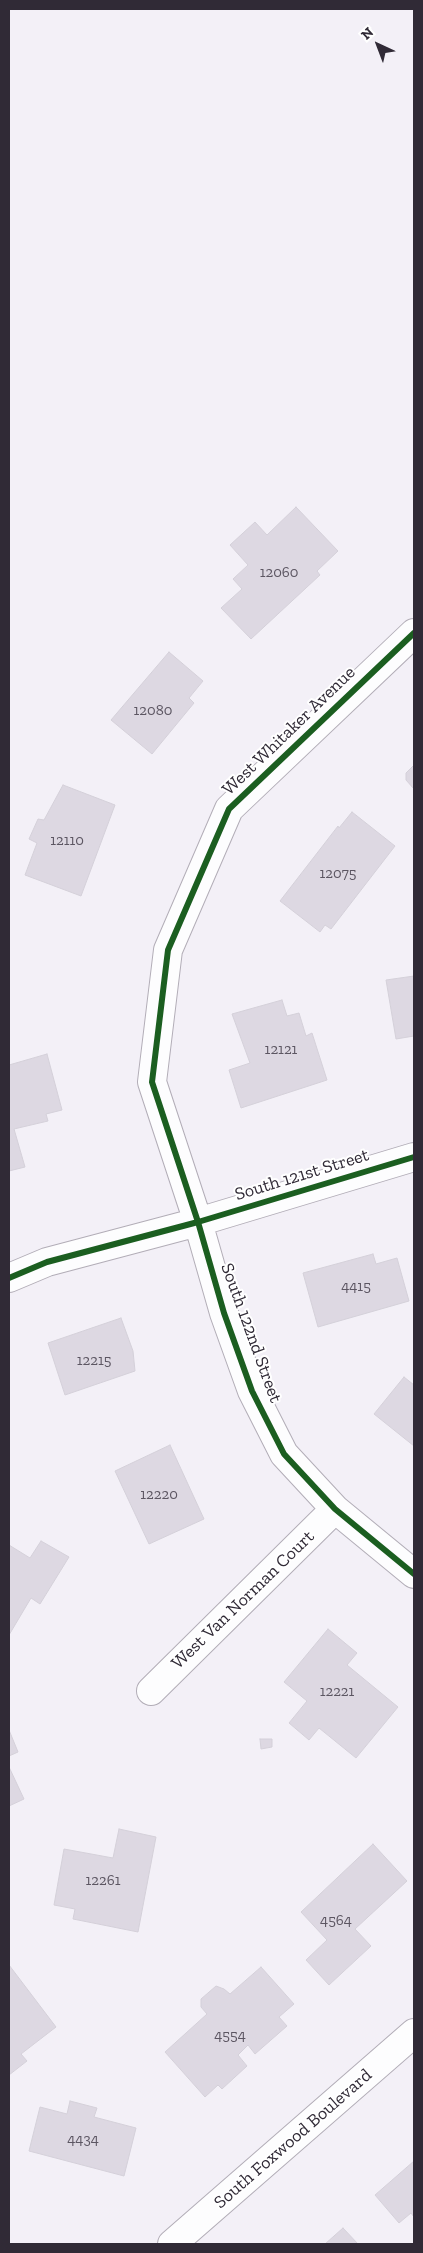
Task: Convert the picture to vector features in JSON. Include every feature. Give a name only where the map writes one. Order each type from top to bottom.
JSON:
[{"type":"street","name":"West Whitaker Avenue","points":[[198,1222],[152,1082],[168,950],[229,809],[414,633]]},
{"type":"street","name":"South 121st Street","points":[[198,1222],[414,1157]]},
{"type":"street","points":[[9,1278],[47,1262],[198,1222]]},
{"type":"street","name":"South 122nd Street","points":[[198,1222],[224,1313],[252,1391],[284,1454],[336,1509],[414,1574]]},
{"type":"street","name":"West Van Norman Court","points":[[151,1691],[336,1509]]},
{"type":"street","name":"South Foxwood Boulevard","points":[[172,2244],[414,2033]]},
{"type":"building","points":[[296,507],[338,551],[317,571],[320,575],[251,639],[221,608],[242,589],[233,579],[248,565],[230,545],[255,522],[267,535]]},
{"type":"building","points":[[169,652],[203,681],[189,698],[194,703],[152,754],[111,720]]},
{"type":"building","points":[[414,765],[414,789],[406,780],[406,773]]},
{"type":"building","points":[[63,785],[115,805],[81,896],[25,875],[37,843],[29,839],[38,819],[44,820]]},
{"type":"building","points":[[352,812],[395,846],[331,929],[325,925],[320,932],[280,901],[338,826],[339,828]]},
{"type":"building","points":[[414,976],[414,1036],[396,1039],[386,980]]},
{"type":"building","points":[[282,1000],[287,1016],[299,1013],[306,1036],[312,1033],[327,1080],[241,1108],[229,1070],[250,1063],[232,1014]]},
{"type":"building","points":[[47,1054],[62,1110],[46,1114],[48,1121],[14,1129],[25,1167],[9,1171],[9,1065]]},
{"type":"building","points":[[373,1254],[376,1264],[397,1258],[409,1301],[318,1327],[303,1273]]},
{"type":"building","points":[[121,1318],[133,1351],[135,1371],[65,1395],[48,1343]]},
{"type":"building","points":[[404,1377],[414,1385],[414,1446],[374,1414]]},
{"type":"building","points":[[170,1445],[204,1519],[149,1544],[115,1471]]},
{"type":"building","points":[[41,1541],[69,1557],[40,1604],[31,1598],[9,1635],[9,1545],[30,1558]]},
{"type":"building","points":[[328,1629],[357,1653],[347,1665],[398,1707],[356,1758],[319,1728],[309,1740],[289,1723],[307,1701],[284,1682]]},
{"type":"building","points":[[9,1730],[18,1752],[9,1756]]},
{"type":"building","points":[[260,1739],[272,1739],[272,1747],[261,1749]]},
{"type":"building","points":[[9,1767],[24,1799],[9,1806]]},
{"type":"building","points":[[119,1829],[156,1837],[138,1932],[73,1919],[75,1909],[54,1905],[64,1849],[113,1858]]},
{"type":"building","points":[[373,1844],[407,1881],[355,1929],[371,1946],[329,1985],[306,1960],[327,1940],[301,1912]]},
{"type":"building","points":[[9,1965],[56,2027],[21,2054],[27,2061],[9,2075]]},
{"type":"building","points":[[261,1967],[294,2004],[279,2017],[287,2026],[255,2054],[248,2045],[238,2055],[247,2066],[222,2089],[218,2085],[205,2097],[165,2052],[207,2014],[201,2007],[201,1999],[216,1986],[230,1994]]},
{"type":"building","points":[[70,2101],[97,2108],[94,2117],[136,2128],[124,2176],[29,2151],[40,2107],[67,2114]]},
{"type":"building","points":[[414,2161],[414,2217],[411,2213],[399,2223],[375,2195]]},
{"type":"building","points":[[343,2228],[358,2244],[325,2244]]},
{"type":"cycle path","points":[[9,1278],[47,1262],[198,1222],[152,1082],[168,950],[229,809],[414,633]]},
{"type":"cycle path","points":[[414,1157],[198,1222],[224,1313],[252,1391],[284,1454],[335,1509],[414,1574]]}]
